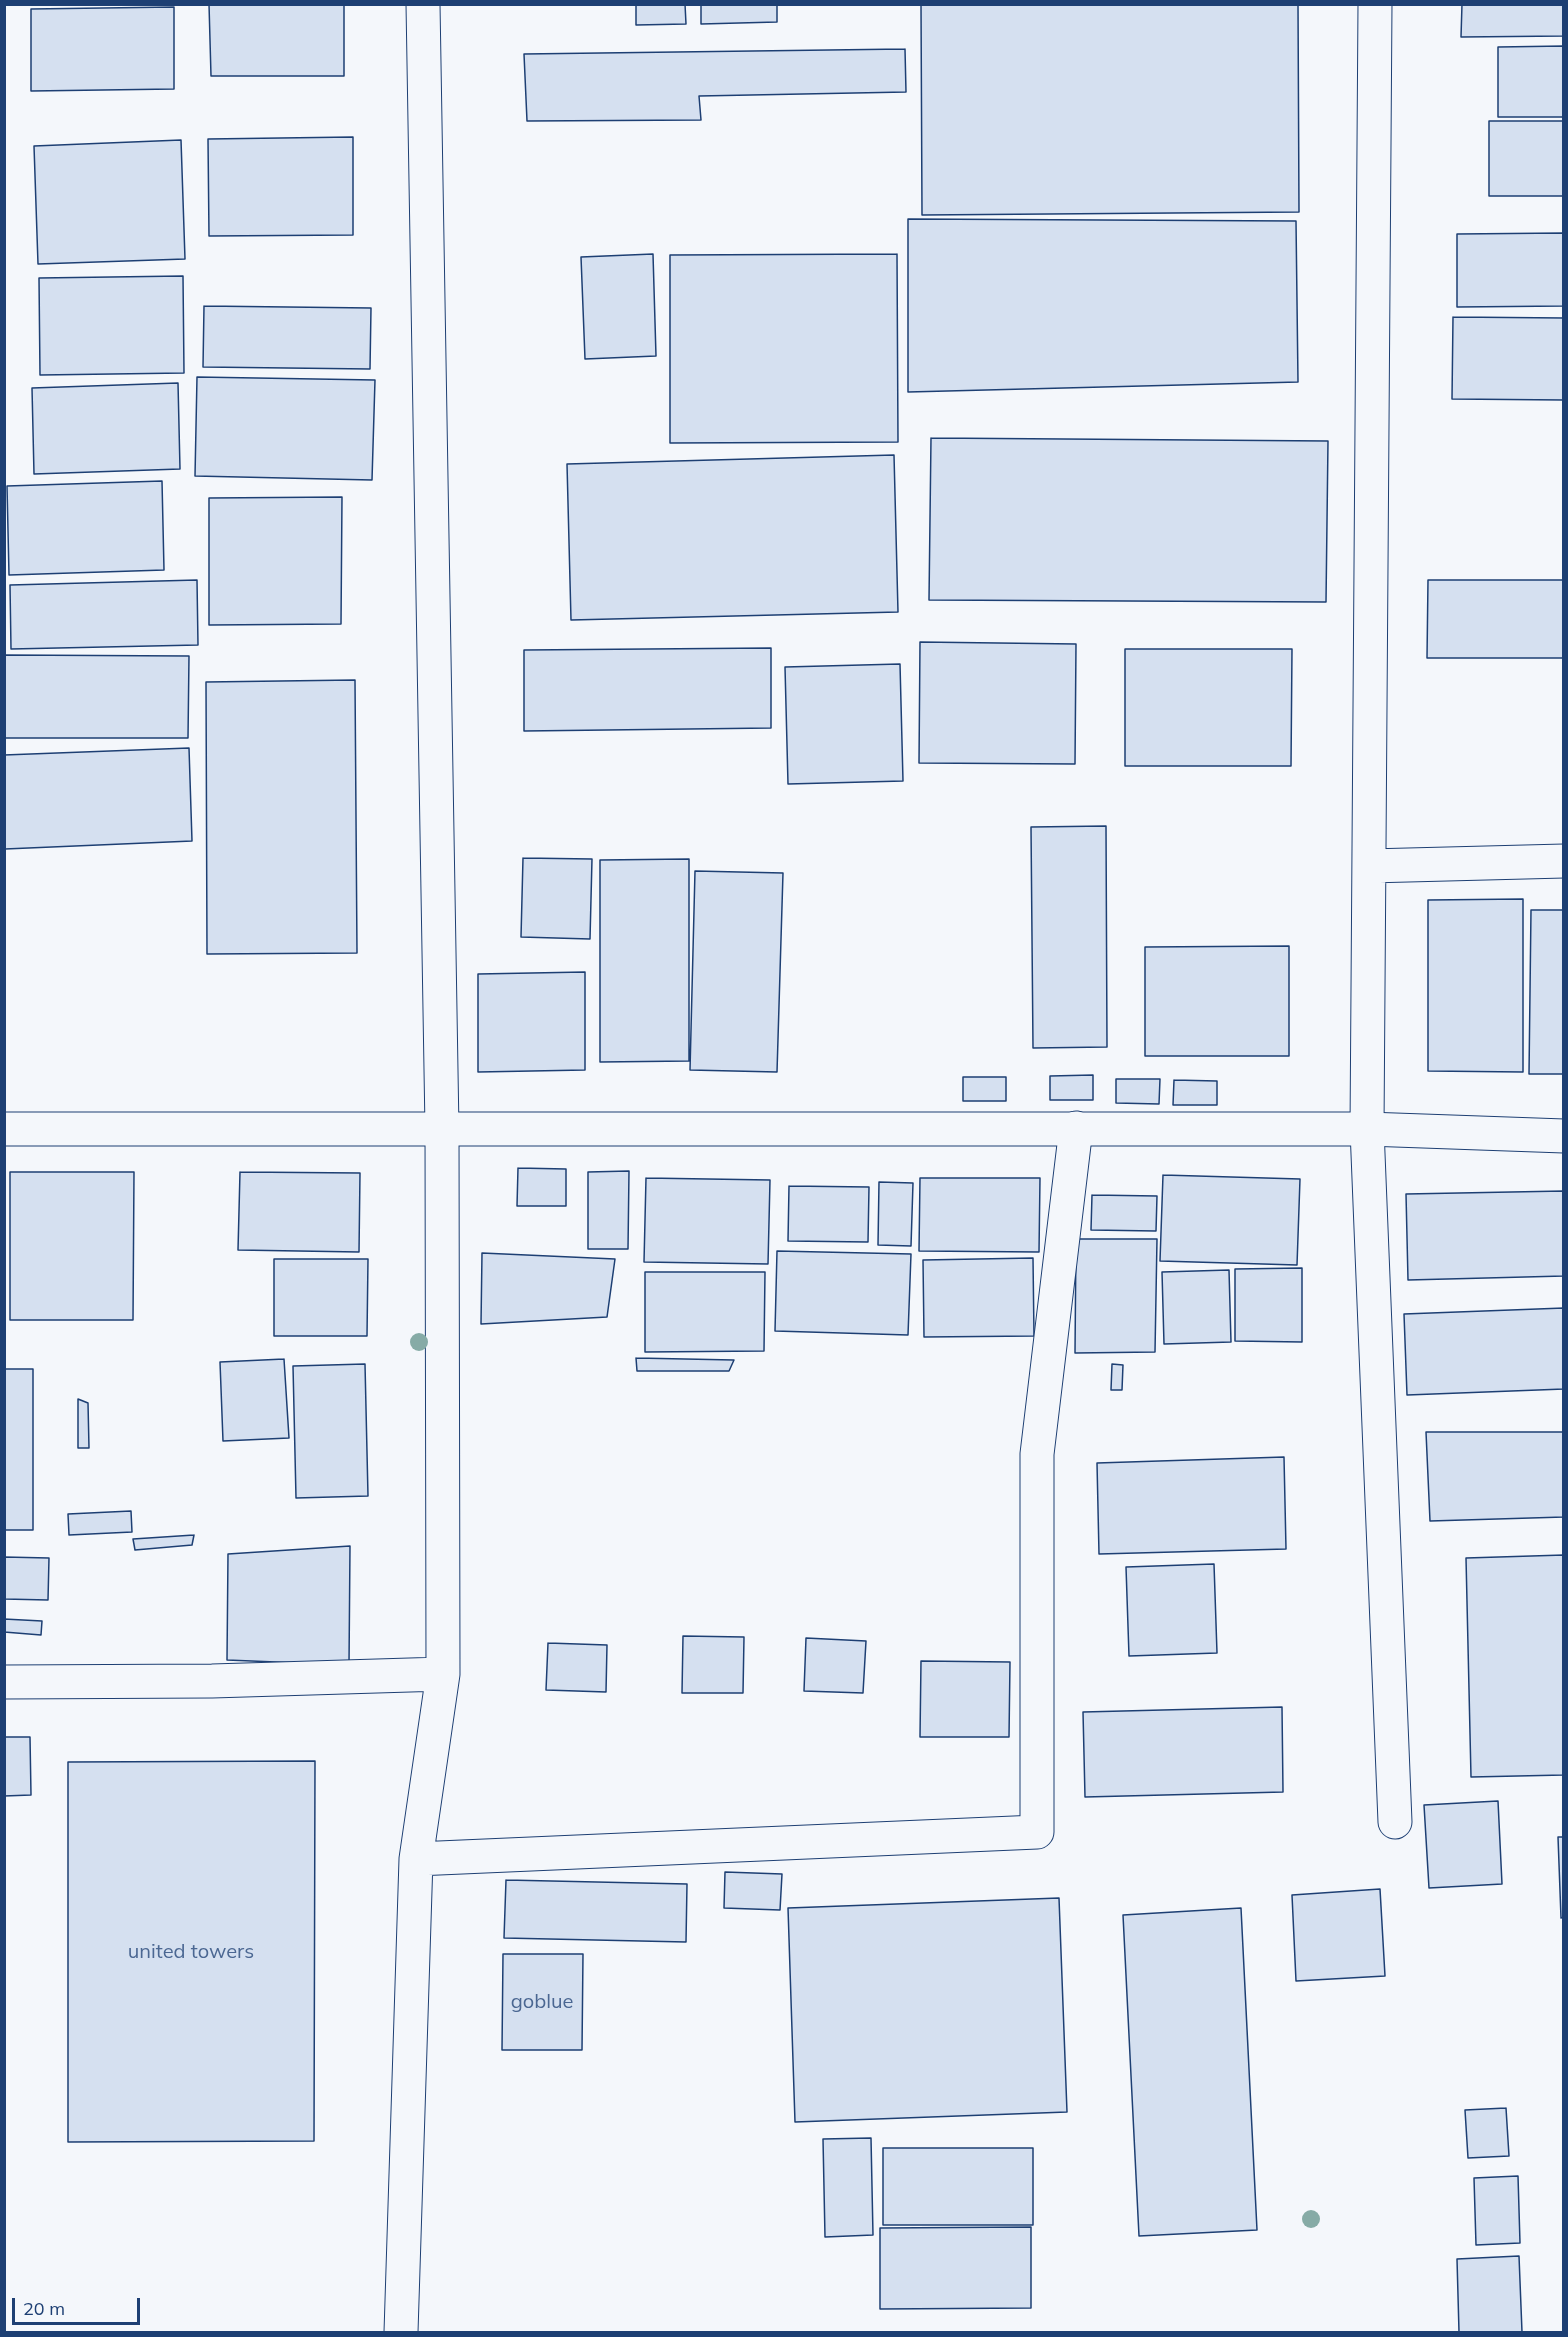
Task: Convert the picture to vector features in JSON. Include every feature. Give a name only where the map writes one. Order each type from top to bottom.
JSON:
[{"type":"street","points":[[401,2332],[416,1859],[443,1674],[442,1129],[423,4]]},
{"type":"street","points":[[1375,4],[1367,1129],[1395,1822]]},
{"type":"street","points":[[1369,866],[1563,861]]},
{"type":"street","points":[[416,1859],[1038,1832],[1037,1454],[1076,1128]]},
{"type":"street","points":[[4,1129],[1367,1129],[1563,1136]]},
{"type":"street","points":[[4,1682],[212,1682],[443,1674]]},
{"type":"building","points":[[209,4],[344,4],[344,76],[211,76]]},
{"type":"building","points":[[636,4],[685,4],[686,24],[636,25]]},
{"type":"building","points":[[701,4],[777,4],[777,22],[701,24]]},
{"type":"building","points":[[921,4],[1298,4],[1299,212],[922,215]]},
{"type":"building","points":[[1462,4],[1564,4],[1564,36],[1461,37]]},
{"type":"building","points":[[174,7],[174,89],[31,91],[31,9]]},
{"type":"building","points":[[1564,46],[1564,117],[1498,117],[1498,47]]},
{"type":"building","points":[[905,49],[906,92],[699,96],[701,120],[527,121],[524,54]]},
{"type":"building","points":[[1489,121],[1564,121],[1564,196],[1489,196]]},
{"type":"building","points":[[353,137],[353,235],[209,236],[208,139]]},
{"type":"building","points":[[181,140],[185,259],[38,264],[34,146]]},
{"type":"building","points":[[908,219],[1296,221],[1298,382],[908,392]]},
{"type":"building","points":[[1564,233],[1564,306],[1457,307],[1457,234]]},
{"type":"building","points":[[653,254],[656,356],[585,359],[581,257]]},
{"type":"building","points":[[897,254],[898,442],[670,443],[670,255]]},
{"type":"building","points":[[183,276],[184,373],[40,375],[39,278]]},
{"type":"building","points":[[204,306],[371,308],[370,369],[203,367]]},
{"type":"building","points":[[1453,317],[1564,318],[1564,400],[1452,399]]},
{"type":"building","points":[[197,377],[375,380],[372,480],[195,476]]},
{"type":"building","points":[[178,383],[180,469],[34,474],[32,388]]},
{"type":"building","points":[[931,438],[1328,441],[1326,602],[929,600]]},
{"type":"building","points":[[894,455],[898,612],[571,620],[567,464]]},
{"type":"building","points":[[162,481],[164,570],[9,575],[7,486]]},
{"type":"building","points":[[342,497],[341,624],[209,625],[209,498]]},
{"type":"building","points":[[197,580],[198,645],[11,649],[10,585]]},
{"type":"building","points":[[1428,580],[1564,580],[1564,658],[1427,658]]},
{"type":"building","points":[[920,642],[1076,644],[1075,764],[919,763]]},
{"type":"building","points":[[771,648],[771,728],[524,731],[524,650]]},
{"type":"building","points":[[1125,649],[1292,649],[1291,766],[1125,766]]},
{"type":"building","points":[[4,655],[189,656],[188,738],[4,738]]},
{"type":"building","points":[[900,664],[903,781],[788,784],[785,667]]},
{"type":"building","points":[[355,680],[357,953],[207,954],[206,682]]},
{"type":"building","points":[[189,748],[192,841],[5,849],[4,755]]},
{"type":"building","points":[[1106,826],[1107,1047],[1033,1048],[1031,827]]},
{"type":"building","points":[[523,858],[592,859],[590,939],[521,937]]},
{"type":"building","points":[[689,859],[689,1061],[600,1062],[600,860]]},
{"type":"building","points":[[695,871],[783,873],[777,1072],[690,1070]]},
{"type":"building","points":[[1523,899],[1523,1072],[1428,1071],[1428,900]]},
{"type":"building","points":[[1531,910],[1564,910],[1564,1074],[1529,1074]]},
{"type":"building","points":[[1289,946],[1289,1056],[1145,1056],[1145,947]]},
{"type":"building","points":[[585,972],[585,1070],[478,1072],[478,974]]},
{"type":"building","points":[[1093,1075],[1093,1100],[1050,1100],[1050,1076]]},
{"type":"building","points":[[963,1077],[1006,1077],[1006,1101],[963,1101]]},
{"type":"building","points":[[1116,1079],[1160,1079],[1159,1104],[1116,1103]]},
{"type":"building","points":[[1174,1080],[1217,1081],[1217,1105],[1173,1105]]},
{"type":"building","points":[[518,1168],[566,1169],[566,1206],[517,1206]]},
{"type":"building","points":[[629,1171],[628,1249],[588,1249],[588,1172]]},
{"type":"building","points":[[10,1172],[134,1172],[133,1320],[10,1320]]},
{"type":"building","points":[[240,1172],[360,1173],[359,1252],[238,1250]]},
{"type":"building","points":[[1163,1175],[1300,1179],[1297,1265],[1160,1261]]},
{"type":"building","points":[[646,1178],[770,1180],[768,1264],[644,1262]]},
{"type":"building","points":[[920,1178],[1040,1178],[1039,1252],[919,1251]]},
{"type":"building","points":[[879,1182],[913,1183],[911,1246],[878,1245]]},
{"type":"building","points":[[789,1186],[869,1187],[868,1242],[788,1241]]},
{"type":"building","points":[[1564,1191],[1564,1276],[1408,1280],[1406,1194]]},
{"type":"building","points":[[1092,1195],[1157,1196],[1156,1231],[1091,1230]]},
{"type":"building","points":[[1076,1239],[1157,1239],[1155,1352],[1075,1353]]},
{"type":"building","points":[[777,1251],[911,1254],[908,1335],[775,1331]]},
{"type":"building","points":[[482,1253],[615,1259],[607,1317],[481,1324]]},
{"type":"building","points":[[1033,1258],[1034,1336],[924,1337],[923,1260]]},
{"type":"building","points":[[274,1259],[368,1259],[367,1336],[274,1336]]},
{"type":"building","points":[[1302,1268],[1302,1342],[1235,1341],[1235,1269]]},
{"type":"building","points":[[1229,1270],[1231,1342],[1164,1344],[1162,1272]]},
{"type":"building","points":[[645,1272],[765,1272],[764,1351],[645,1352]]},
{"type":"building","points":[[1564,1308],[1564,1389],[1407,1395],[1404,1314]]},
{"type":"building","points":[[636,1358],[734,1360],[729,1371],[637,1371]]},
{"type":"building","points":[[284,1359],[289,1438],[223,1441],[220,1362]]},
{"type":"building","points":[[365,1364],[368,1496],[296,1498],[293,1366]]},
{"type":"building","points":[[1112,1364],[1123,1365],[1122,1390],[1111,1390]]},
{"type":"building","points":[[4,1369],[33,1369],[33,1530],[4,1530]]},
{"type":"building","points":[[78,1399],[88,1403],[89,1448],[78,1448]]},
{"type":"building","points":[[1426,1432],[1564,1432],[1564,1517],[1430,1521]]},
{"type":"building","points":[[1284,1457],[1286,1549],[1099,1554],[1097,1463]]},
{"type":"building","points":[[131,1511],[132,1532],[69,1535],[68,1514]]},
{"type":"building","points":[[194,1535],[192,1545],[135,1550],[133,1539]]},
{"type":"building","points":[[350,1546],[349,1665],[227,1660],[228,1554]]},
{"type":"building","points":[[1564,1555],[1564,1775],[1471,1777],[1466,1558]]},
{"type":"building","points":[[4,1557],[49,1558],[48,1600],[4,1599]]},
{"type":"building","points":[[1214,1564],[1217,1653],[1129,1656],[1126,1567]]},
{"type":"building","points":[[4,1619],[42,1621],[41,1635],[4,1632]]},
{"type":"building","points":[[683,1636],[744,1637],[743,1693],[682,1693]]},
{"type":"building","points":[[806,1638],[866,1641],[863,1693],[804,1691]]},
{"type":"building","points":[[548,1643],[607,1645],[606,1692],[546,1690]]},
{"type":"building","points":[[921,1661],[1010,1662],[1009,1737],[920,1737]]},
{"type":"building","points":[[1282,1707],[1283,1792],[1085,1797],[1083,1712]]},
{"type":"building","points":[[4,1737],[30,1737],[31,1795],[4,1796]]},
{"type":"building","points":[[315,1761],[314,2141],[68,2142],[68,1762]]},
{"type":"building","points":[[1498,1801],[1502,1884],[1429,1888],[1424,1805]]},
{"type":"building","points":[[1558,1837],[1564,1837],[1564,1917],[1561,1918]]},
{"type":"building","points":[[725,1872],[782,1874],[780,1910],[724,1908]]},
{"type":"building","points":[[506,1880],[687,1884],[686,1942],[504,1938]]},
{"type":"building","points":[[1380,1889],[1385,1976],[1296,1981],[1292,1895]]},
{"type":"building","points":[[1059,1898],[1067,2112],[795,2122],[788,1908]]},
{"type":"building","points":[[1241,1908],[1257,2230],[1139,2236],[1123,1915]]},
{"type":"building","points":[[503,1954],[583,1954],[582,2050],[502,2050]]},
{"type":"building","points":[[1506,2108],[1509,2156],[1468,2158],[1465,2110]]},
{"type":"building","points":[[871,2138],[873,2235],[825,2237],[823,2139]]},
{"type":"building","points":[[883,2148],[1033,2148],[1033,2225],[883,2225]]},
{"type":"building","points":[[1518,2176],[1520,2243],[1476,2245],[1474,2178]]},
{"type":"building","points":[[1031,2227],[1031,2308],[880,2309],[880,2228]]},
{"type":"building","points":[[1519,2256],[1522,2332],[1459,2332],[1457,2259]]}]
